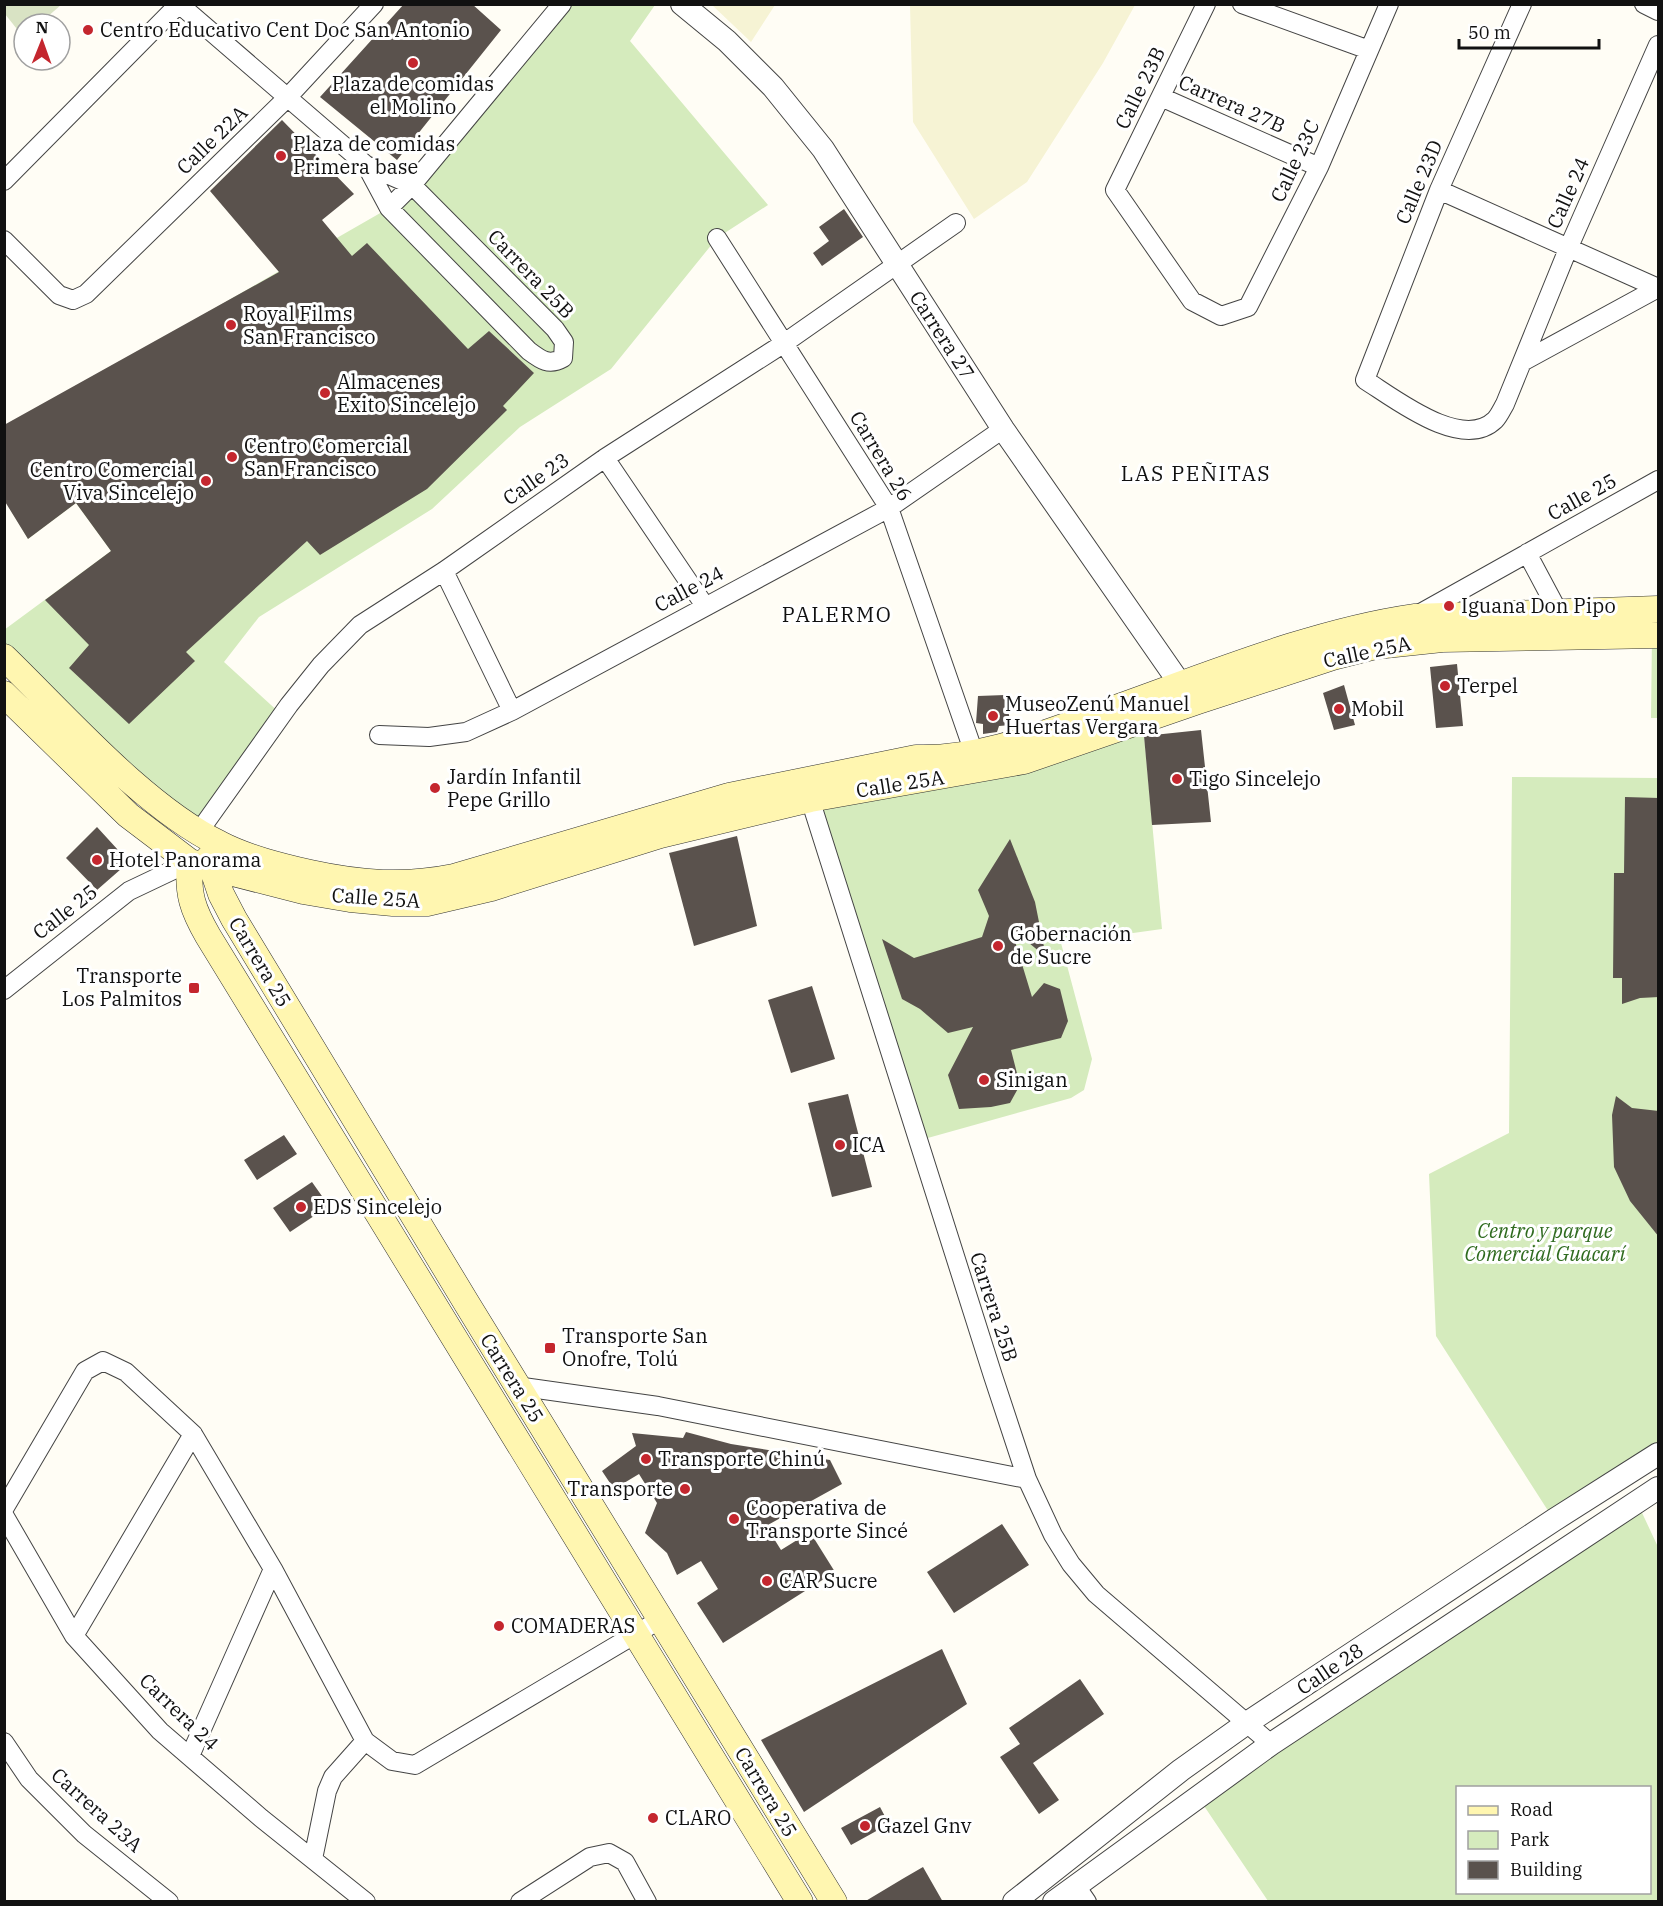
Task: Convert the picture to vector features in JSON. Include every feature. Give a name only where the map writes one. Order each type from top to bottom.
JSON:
[{"type":"main road","points":[[1560,625],[1659,609]]},
{"type":"main road","name":"Calle 25A","points":[[198,832],[244,854],[346,881],[420,884],[454,877],[739,793],[916,758],[942,759],[1019,743],[1321,638],[1414,617],[1560,625]]},
{"type":"main road","name":"Calle 25A","points":[[204,864],[350,899],[427,903],[491,888],[660,835],[810,799],[979,771],[1024,760],[1198,700],[1333,657],[1376,646],[1560,625]]},
{"type":"main road","points":[[1560,625],[1659,635]]},
{"type":"main road","points":[[4,657],[154,801],[198,832],[204,864],[244,854]]},
{"type":"main road","name":"Carrera 25","points":[[4,694],[129,815],[204,864],[234,919],[516,1386],[834,1902]]},
{"type":"main road","points":[[810,799],[808,793],[815,787],[917,768],[942,759]]},
{"type":"main road","name":"Carrera 25","points":[[204,864],[188,880],[193,909],[208,936],[800,1902]]},
{"type":"street","name":"Carrera 25B","points":[[179,4],[366,165],[412,185],[555,329],[564,342],[563,358],[554,363],[542,361],[529,351],[389,208],[366,165]]},
{"type":"street","points":[[4,181],[179,4]]},
{"type":"street","name":"Calle 22A","points":[[4,240],[59,295],[73,300],[86,294],[287,98],[374,4]]},
{"type":"street","points":[[389,208],[412,185],[562,4]]},
{"type":"street","name":"Carrera 27","points":[[682,4],[727,40],[773,87],[823,149],[1003,429],[1182,686]]},
{"type":"street","name":"Calle 23B","points":[[1206,4],[1115,190],[1192,301],[1221,316]]},
{"type":"street","points":[[1242,4],[1369,50]]},
{"type":"street","name":"Calle 23C","points":[[1221,316],[1248,307],[1319,167],[1389,4]]},
{"type":"street","name":"Calle 23D","points":[[1365,380],[1439,190],[1522,4]]},
{"type":"street","points":[[1644,4],[1659,11]]},
{"type":"street","name":"Calle 24","points":[[1365,380],[1437,423],[1458,429],[1482,428],[1495,420],[1505,404],[1524,361],[1568,249],[1659,45]]},
{"type":"street","name":"Carrera 27B","points":[[1161,97],[1319,167]]},
{"type":"street","points":[[1439,190],[1659,288]]},
{"type":"street","name":"Calle 23","points":[[198,832],[289,705],[321,665],[360,625],[444,571],[605,458],[783,344],[956,223]]},
{"type":"street","name":"Carrera 26","points":[[717,238],[889,507],[974,753]]},
{"type":"street","points":[[1524,361],[1659,288]]},
{"type":"street","name":"Calle 24","points":[[379,735],[429,737],[466,732],[512,711],[889,507],[1003,429]]},
{"type":"street","points":[[605,458],[705,606]]},
{"type":"street","name":"Calle 25","points":[[1414,617],[1659,480]]},
{"type":"street","points":[[1527,553],[1560,625]]},
{"type":"street","points":[[444,571],[512,711]]},
{"type":"street","name":"Carrera 25B","points":[[810,799],[916,1141],[1027,1479],[1053,1535],[1071,1564],[1096,1594],[1270,1744]]},
{"type":"street","name":"Calle 25","points":[[4,990],[129,891],[204,864]]},
{"type":"street","points":[[4,1509],[85,1371],[103,1361],[126,1372],[193,1434],[273,1569],[365,1741],[392,1761],[415,1765],[661,1618]]},
{"type":"street","points":[[516,1386],[670,1408],[1027,1479]]},
{"type":"street","points":[[74,1636],[193,1434]]},
{"type":"street","name":"Calle 28","points":[[1014,1902],[1181,1770],[1247,1723],[1554,1520],[1659,1454]]},
{"type":"street","name":"Calle 28","points":[[1054,1902],[1081,1894],[1270,1744],[1659,1488]]},
{"type":"street","name":"Carrera 24","points":[[4,1515],[74,1636],[160,1731],[366,1902]]},
{"type":"street","points":[[190,1755],[273,1569]]},
{"type":"street","points":[[314,1859],[327,1791],[333,1777],[365,1741]]},
{"type":"street","name":"Carrera 23A","points":[[4,1742],[29,1779],[84,1834],[169,1902]]},
{"type":"street","points":[[520,1902],[590,1857],[609,1853],[625,1862],[647,1902]]},
{"type":"shaded area","points":[[910,4],[1135,5],[1103,63],[1027,182],[974,219],[913,122]]},
{"type":"shaded area","points":[[712,5],[775,5],[751,42]]},
{"type":"green space","points":[[5,4],[61,4],[53,12],[12,12],[12,23],[5,14]]},
{"type":"green space","points":[[561,5],[655,5],[630,41],[768,205],[717,238],[611,369],[520,427],[432,509],[259,617],[224,662],[282,715],[198,833],[5,657],[4,630],[111,551],[76,503],[28,539],[5,500],[140,351],[389,208]]},
{"type":"green space","points":[[1652,635],[1658,635],[1658,718],[1651,718]]},
{"type":"green space","points":[[1137,722],[1144,735],[1162,929],[1061,943],[1092,1059],[1084,1090],[1071,1098],[917,1141],[810,799]]},
{"type":"green space","name":"Centro y parque Comercial Guacarí","points":[[1512,777],[1658,778],[1658,1454],[1554,1520],[1436,1336],[1429,1174],[1509,1133]]},
{"type":"green space","points":[[1637,1502],[1658,1547],[1658,1901],[1268,1901],[1198,1797]]},
{"type":"building","name":"Plaza de comidas el Molino","points":[[404,4],[472,4],[501,30],[397,160],[320,97]]},
{"type":"building","name":"Centro Comercial San Francisco","points":[[282,120],[354,194],[322,220],[352,256],[367,243],[468,349],[489,331],[534,373],[503,406],[507,410],[427,489],[320,555],[307,541],[186,652],[195,661],[129,724],[69,668],[89,645],[45,600],[111,551],[76,503],[28,539],[4,500],[4,425],[279,272],[210,191]]},
{"type":"building","points":[[844,209],[863,237],[822,266],[813,253],[829,241],[819,227]]},
{"type":"building","name":"Terpel","points":[[1457,664],[1463,726],[1436,728],[1430,667]]},
{"type":"building","name":"Mobil","points":[[1344,685],[1355,725],[1334,730],[1323,693]]},
{"type":"building","name":"MuseoZenú Manuel Huertas Vergara","points":[[1005,695],[1011,725],[999,726],[997,732],[983,734],[983,724],[976,723],[978,696]]},
{"type":"building","name":"Tigo Sincelejo","points":[[1201,730],[1211,822],[1152,825],[1144,736]]},
{"type":"building","points":[[1625,797],[1659,798],[1659,997],[1640,998],[1622,1004],[1622,978],[1613,978],[1614,873],[1624,873]]},
{"type":"building","name":"Hotel Panorama","points":[[97,827],[129,862],[97,890],[66,858]]},
{"type":"building","points":[[737,836],[757,926],[694,946],[669,853]]},
{"type":"building","name":"Gobernación de Sucre","points":[[1010,839],[1035,902],[1046,957],[1011,928],[1032,997],[1044,983],[1060,989],[1068,1021],[1061,1038],[1011,1050],[1020,1085],[1010,1103],[959,1109],[948,1075],[973,1027],[948,1033],[920,1009],[902,999],[882,939],[914,958],[982,937],[989,916],[978,890]]},
{"type":"building","points":[[812,986],[835,1059],[791,1073],[768,1000]]},
{"type":"building","name":"ICA","points":[[848,1094],[872,1187],[832,1197],[808,1103]]},
{"type":"building","points":[[1616,1096],[1632,1108],[1659,1111],[1659,1237],[1630,1201],[1614,1167],[1612,1115]]},
{"type":"building","points":[[284,1135],[297,1154],[257,1180],[244,1160]]},
{"type":"building","name":"EDS Sincelejo","points":[[312,1182],[329,1206],[290,1232],[273,1208]]},
{"type":"building","points":[[686,1432],[731,1444],[830,1460],[842,1484],[766,1526],[781,1550],[810,1532],[835,1572],[723,1643],[697,1603],[718,1589],[701,1561],[677,1575],[667,1553],[645,1533],[657,1503],[639,1474],[614,1489],[602,1471],[636,1446],[632,1433],[683,1438]]},
{"type":"building","points":[[1002,1524],[1029,1565],[954,1613],[927,1572]]},
{"type":"building","points":[[942,1649],[967,1704],[804,1812],[761,1740]]},
{"type":"building","points":[[1080,1679],[1104,1714],[1033,1763],[1059,1800],[1039,1814],[1000,1757],[1020,1744],[1009,1728]]},
{"type":"building","name":"Gazel Gnv","points":[[880,1807],[889,1824],[851,1845],[841,1828]]},
{"type":"building","points":[[923,1867],[943,1902],[864,1902],[904,1878]]},
{"type":"place","name":"Centro Educativo Cent Doc San Antonio","points":[[88,30]]},
{"type":"place","name":"Plaza de comidas el Molino","points":[[413,63]]},
{"type":"place","name":"Plaza de comidas Primera base","points":[[281,156]]},
{"type":"place","name":"Royal Films San Francisco","points":[[231,325]]},
{"type":"place","name":"Almacenes Exito Sincelejo","points":[[325,393]]},
{"type":"place","name":"Centro Comercial San Francisco","points":[[232,457]]},
{"type":"place","name":"Centro Comercial Viva Sincelejo","points":[[206,481]]},
{"type":"place","name":"Iguana Don Pipo","points":[[1449,606]]},
{"type":"place","name":"Terpel","points":[[1445,686]]},
{"type":"place","name":"Mobil","points":[[1339,709]]},
{"type":"place","name":"MuseoZenú Manuel Huertas Vergara","points":[[993,716]]},
{"type":"place","name":"Tigo Sincelejo","points":[[1177,779]]},
{"type":"place","name":"Jardín Infantil Pepe Grillo","points":[[435,788]]},
{"type":"place","name":"Hotel Panorama","points":[[97,860]]},
{"type":"place","name":"Gobernación de Sucre","points":[[998,946]]},
{"type":"place","name":"Transporte Los Palmitos","points":[[194,988]]},
{"type":"place","name":"Sinigan","points":[[984,1080]]},
{"type":"place","name":"ICA","points":[[840,1145]]},
{"type":"place","name":"EDS Sincelejo","points":[[301,1207]]},
{"type":"place","name":"Transporte San Onofre, Tolú","points":[[550,1348]]},
{"type":"place","name":"Transporte Chinú","points":[[646,1459]]},
{"type":"place","name":"Transporte","points":[[685,1489]]},
{"type":"place","name":"Cooperativa de Transporte Sincé","points":[[734,1519]]},
{"type":"place","name":"CAR Sucre","points":[[767,1581]]},
{"type":"place","name":"COMADERAS","points":[[499,1626]]},
{"type":"place","name":"CLARO","points":[[653,1818]]},
{"type":"place","name":"Gazel Gnv","points":[[865,1826]]},
{"type":"district","name":"LAS PEÑITAS","points":[[1196,474]]},
{"type":"district","name":"PALERMO","points":[[837,615]]}]
